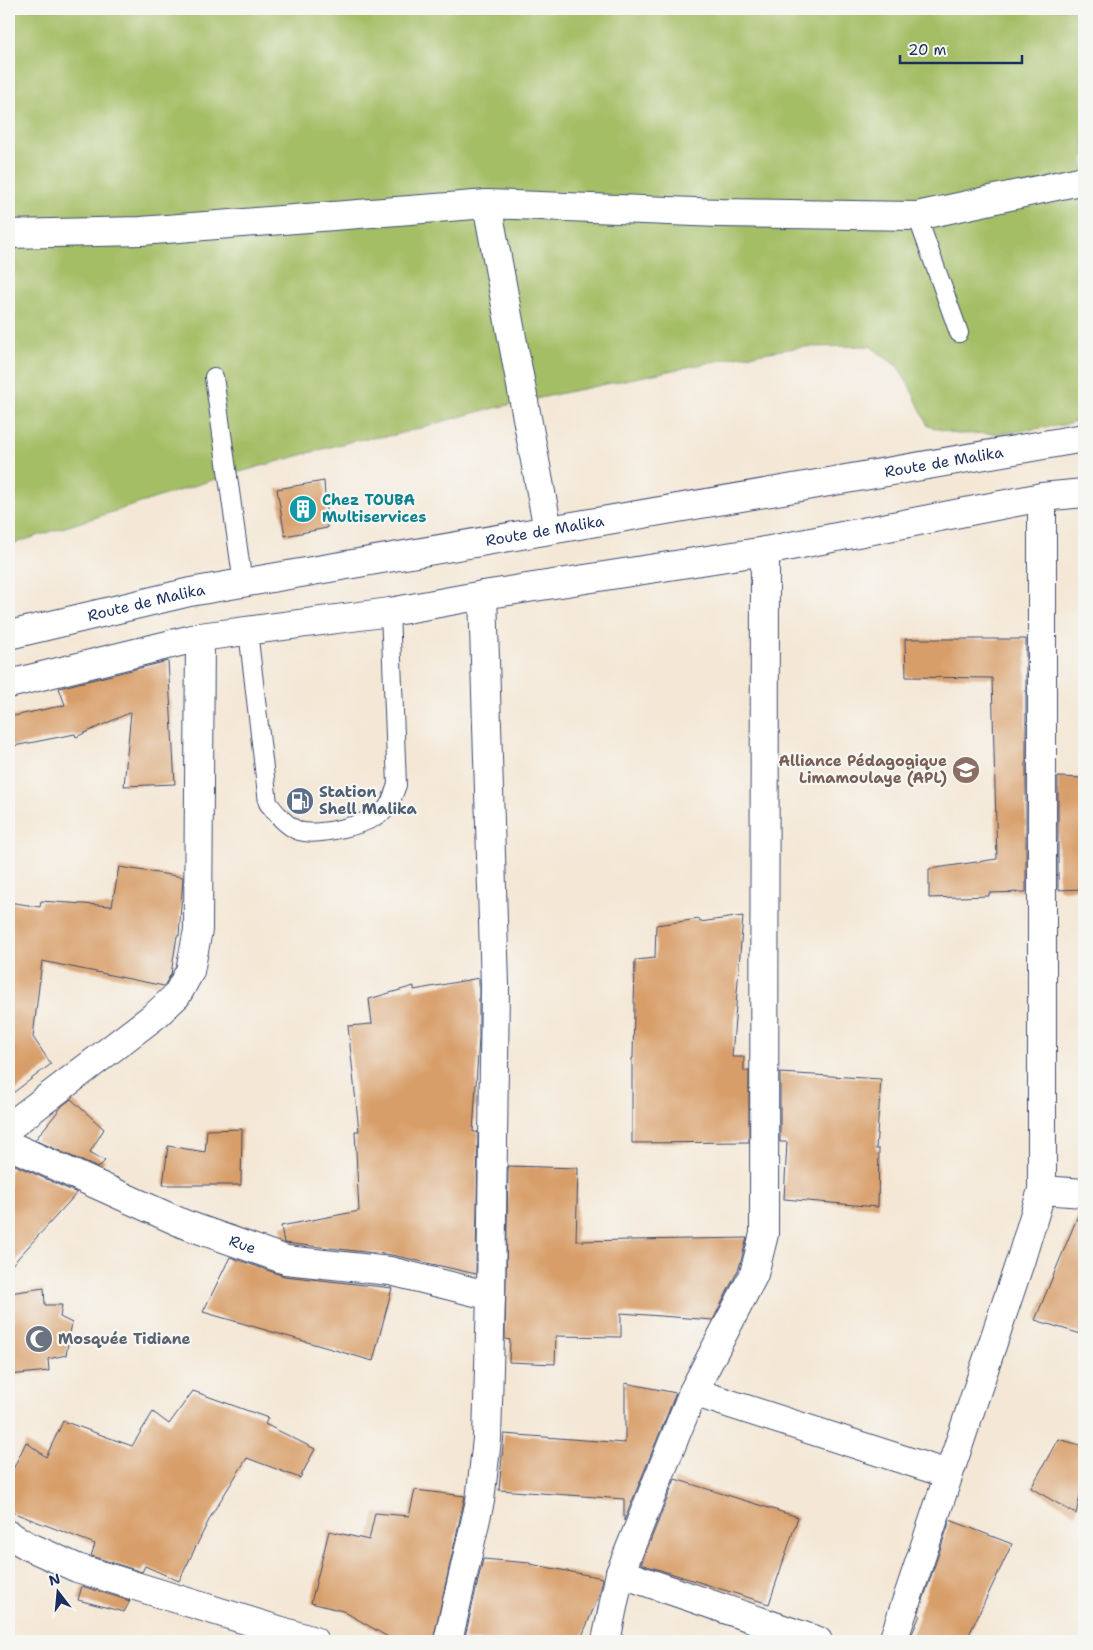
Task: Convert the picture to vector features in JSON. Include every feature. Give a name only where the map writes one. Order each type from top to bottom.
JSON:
[{"type":"street","points":[[9,234],[141,231],[487,204],[720,213],[916,216],[1084,180]]},
{"type":"street","points":[[487,204],[548,530]]},
{"type":"street","name":"Route de Malika","points":[[9,636],[190,592],[1084,438]]},
{"type":"street","points":[[9,684],[200,637],[390,612],[483,595],[765,551],[1042,497],[1084,493]]},
{"type":"street","points":[[893,1641],[1021,1259],[1042,1190],[1042,497]]},
{"type":"street","points":[[606,1641],[620,1573],[693,1392],[754,1274],[764,1234],[765,551]]},
{"type":"street","points":[[448,1641],[480,1500],[487,1439],[495,986],[483,595]]},
{"type":"street","points":[[9,1128],[157,1014],[176,996],[190,970],[198,930],[200,637]]},
{"type":"street","name":"Rue","points":[[9,1145],[184,1224],[286,1260],[390,1272],[491,1296]]},
{"type":"street","points":[[1042,1190],[1084,1193]]},
{"type":"street","points":[[693,1392],[948,1474]]},
{"type":"street","points":[[9,1535],[28,1546],[77,1568],[314,1641]]},
{"type":"street","points":[[620,1573],[818,1641]]},
{"type":"lane","points":[[916,216],[959,333]]},
{"type":"lane","points":[[214,377],[243,584]]},
{"type":"lane","points":[[248,631],[268,803],[284,821],[300,831],[331,832],[369,821],[387,809],[397,785],[390,612]]},
{"type":"green space","points":[[9,9],[1084,9],[1084,418],[1063,425],[1005,433],[957,434],[928,426],[911,389],[898,367],[870,346],[802,347],[736,357],[558,394],[473,413],[395,435],[356,440],[225,476],[9,545]]},
{"type":"building","name":"Chez TOUBA Multiservices","points":[[324,481],[327,528],[285,536],[277,489]]},
{"type":"building","points":[[905,639],[1026,639],[1026,892],[989,893],[989,896],[929,898],[929,869],[997,859],[992,678],[906,677]]},
{"type":"building","points":[[168,661],[175,784],[124,786],[131,712],[76,737],[75,734],[9,747],[9,717],[65,705],[59,688]]},
{"type":"building","points":[[1058,777],[1084,778],[1084,889],[1058,890]]},
{"type":"building","points":[[119,867],[183,877],[179,936],[177,936],[171,974],[164,986],[42,961],[33,1037],[51,1064],[9,1096],[9,902],[40,907],[41,901],[112,906]]},
{"type":"building","points":[[743,916],[732,1057],[744,1057],[744,1071],[749,1071],[749,1142],[632,1143],[635,960],[655,958],[656,925],[699,919],[700,922]]},
{"type":"building","points":[[479,978],[479,1038],[473,1132],[478,1132],[476,1274],[392,1255],[284,1243],[281,1226],[359,1211],[355,1131],[359,1131],[348,1026],[372,1024],[369,999],[414,986],[414,990]]},
{"type":"building","points":[[780,1073],[881,1079],[876,1149],[879,1149],[878,1207],[784,1199],[787,1142],[780,1142]]},
{"type":"building","points":[[71,1099],[104,1129],[90,1152],[105,1161],[98,1168],[35,1140],[63,1105]]},
{"type":"building","points":[[242,1129],[241,1185],[163,1185],[168,1146],[205,1152],[207,1130]]},
{"type":"building","points":[[15,1165],[77,1193],[9,1268],[9,1172]]},
{"type":"building","points":[[508,1166],[578,1168],[576,1241],[747,1238],[739,1268],[713,1320],[621,1313],[621,1337],[556,1336],[555,1364],[509,1362],[510,1340],[505,1339]]},
{"type":"building","points":[[1081,1208],[1084,1208],[1084,1335],[1035,1320]]},
{"type":"building","points":[[230,1257],[284,1276],[392,1288],[373,1361],[203,1312]]},
{"type":"building","name":"Mosquée Tidiane","points":[[44,1288],[45,1305],[62,1305],[60,1317],[72,1323],[66,1355],[48,1359],[49,1371],[9,1375],[9,1293]]},
{"type":"building","points":[[625,1383],[676,1393],[624,1521],[624,1499],[499,1490],[504,1434],[625,1443]]},
{"type":"building","points":[[193,1391],[268,1418],[265,1424],[315,1449],[300,1478],[247,1458],[212,1514],[179,1581],[145,1566],[142,1572],[91,1556],[95,1544],[9,1511],[9,1478],[26,1442],[46,1457],[63,1421],[132,1446],[153,1412],[169,1424]]},
{"type":"building","points":[[1058,1439],[1084,1446],[1084,1478],[1076,1514],[1031,1488]]},
{"type":"building","points":[[675,1479],[798,1517],[769,1604],[641,1564]]},
{"type":"building","points":[[415,1490],[465,1496],[433,1641],[395,1641],[343,1611],[311,1603],[329,1531],[369,1540],[375,1513],[409,1516]]},
{"type":"building","points":[[950,1520],[1012,1544],[966,1641],[909,1641],[920,1615],[918,1615]]},
{"type":"building","points":[[483,1559],[530,1563],[603,1578],[600,1593],[580,1641],[464,1641]]},
{"type":"building","points":[[82,1586],[130,1601],[124,1612],[78,1600]]},
{"type":"place","name":"Chez TOUBA Multiservices","points":[[303,509]]},
{"type":"place","name":"Alliance Pédagogique Limamoulaye (APL)","points":[[966,770]]},
{"type":"place","name":"Station Shell Malika","points":[[300,801]]},
{"type":"place","name":"Mosquée Tidiane","points":[[39,1339]]}]
